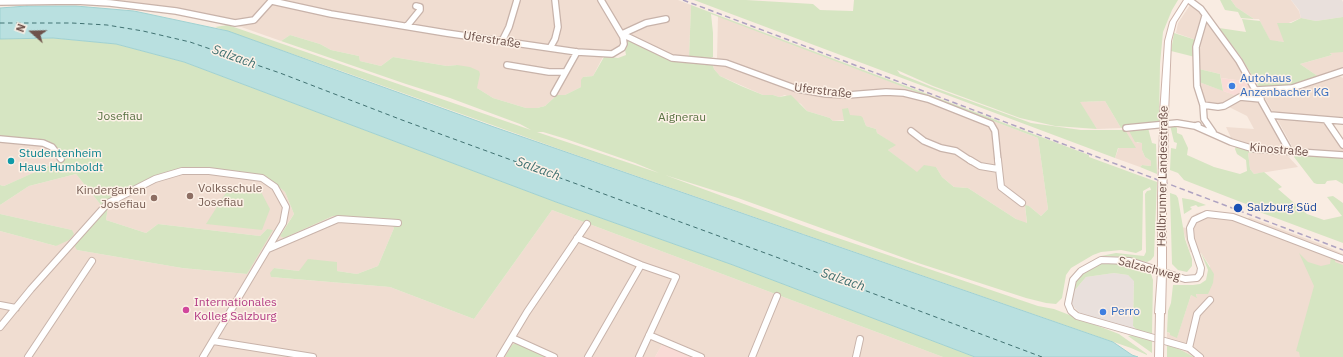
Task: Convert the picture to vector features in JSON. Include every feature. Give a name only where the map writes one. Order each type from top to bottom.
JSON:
[{"type":"main road","name":"Hellbrunner Landesstraße","points":[[1159,357],[1162,272],[1164,114],[1168,41],[1173,22],[1187,1]]},
{"type":"street","points":[[0,2],[76,1],[110,3],[176,11],[235,23],[254,20],[272,0]]},
{"type":"street","name":"Uferstraße","points":[[272,0],[331,14],[578,52],[612,54],[620,50],[628,40],[636,40]]},
{"type":"street","points":[[502,41],[509,27],[517,0]]},
{"type":"street","points":[[550,48],[555,39],[558,27],[554,0]]},
{"type":"street","points":[[601,0],[622,34],[624,44]]},
{"type":"street","points":[[1187,1],[1204,14],[1240,61],[1290,152]]},
{"type":"street","points":[[407,26],[420,10],[420,7],[416,6]]},
{"type":"street","points":[[1204,14],[1196,47],[1197,86],[1203,105],[1204,119],[1216,134]]},
{"type":"street","points":[[622,34],[643,24],[666,19]]},
{"type":"street","name":"Uferstraße","points":[[622,34],[672,58],[680,60],[722,62],[785,85],[804,90],[854,95],[893,92],[933,101],[991,124],[995,131],[1001,188],[1022,203]]},
{"type":"street","points":[[554,93],[578,52]]},
{"type":"street","points":[[507,65],[548,72],[565,72]]},
{"type":"street","points":[[1256,90],[1292,88],[1342,73]]},
{"type":"street","points":[[1203,105],[1218,107],[1224,106],[1240,97],[1261,99]]},
{"type":"street","points":[[1270,115],[1343,121]]},
{"type":"street","points":[[1195,126],[1204,119]]},
{"type":"street","points":[[1326,120],[1343,146]]},
{"type":"street","name":"Kinostraße","points":[[1126,128],[1177,123],[1195,126],[1216,134],[1231,142],[1254,149],[1343,155]]},
{"type":"street","points":[[911,131],[924,141],[941,148],[956,151],[980,166],[998,169]]},
{"type":"street","points":[[0,139],[43,143],[52,147],[61,158]]},
{"type":"street","points":[[0,327],[95,216],[108,203],[122,195],[155,179],[182,171],[210,171],[262,178],[275,187],[286,207],[283,223],[203,357]]},
{"type":"street","name":"Salzachweg","points":[[1189,348],[1077,316],[1069,307],[1069,295],[1073,280],[1081,271],[1101,260],[1130,261],[1189,279],[1199,276],[1201,264],[1191,239],[1190,228],[1197,217],[1212,213],[1242,220],[1343,259]]},
{"type":"street","points":[[268,249],[338,219],[398,223]]},
{"type":"street","points":[[500,357],[527,312],[587,224]]},
{"type":"street","points":[[577,238],[641,265],[676,277],[652,325],[650,335],[638,357]]},
{"type":"street","points":[[28,357],[92,261]]},
{"type":"street","points":[[588,357],[641,265]]},
{"type":"street","points":[[752,357],[777,296]]},
{"type":"street","points":[[1200,357],[1189,348],[1197,314],[1210,300]]},
{"type":"street","points":[[0,305],[16,308]]},
{"type":"street","points":[[650,335],[701,357]]},
{"type":"street","points":[[512,338],[554,357]]},
{"type":"street","points":[[856,357],[860,340]]},
{"type":"street","points":[[213,341],[313,357]]},
{"type":"shaded area","points":[[0,0],[678,0],[691,5],[689,58],[671,56],[625,40],[618,51],[604,55],[593,76],[583,77],[581,87],[565,95],[557,95],[545,106],[526,108],[493,98],[477,88],[457,65],[447,66],[393,57],[381,66],[360,61],[359,56],[331,50],[320,44],[290,35],[281,41],[227,22],[145,6]]},
{"type":"shaded area","points":[[1231,0],[1291,0],[1299,11],[1301,18],[1286,24],[1280,29],[1285,42],[1270,41],[1259,19],[1254,19],[1236,7]]},
{"type":"shaded area","points":[[1291,0],[1342,0],[1343,17],[1316,21],[1301,18],[1299,10]]},
{"type":"shaded area","points":[[1190,5],[1203,12],[1251,82],[1221,78],[1220,74],[1199,69],[1196,40],[1176,33],[1178,23]]},
{"type":"shaded area","points":[[718,16],[1038,138],[1048,209],[1041,216],[1029,206],[1025,206],[1027,224],[1016,219],[968,188],[954,187],[942,177],[936,167],[917,173],[888,150],[895,145],[877,133],[876,129],[866,126],[863,118],[833,121],[830,118],[807,111],[801,104],[785,95],[779,97],[773,95],[763,95],[720,76],[714,69],[712,63],[717,59]]},
{"type":"shaded area","points":[[1329,52],[1343,52],[1343,68],[1319,77],[1300,64],[1332,55]]},
{"type":"shaded area","points":[[1339,76],[1343,78],[1343,119],[1274,114],[1262,93],[1298,90]]},
{"type":"shaded area","points":[[1221,78],[1251,82],[1261,99],[1240,97],[1223,91]]},
{"type":"shaded area","points":[[1199,82],[1240,97],[1220,105],[1204,103]]},
{"type":"shaded area","points":[[1238,98],[1259,101],[1284,149],[1256,148],[1233,142],[1226,127],[1254,129],[1247,116],[1227,106]]},
{"type":"shaded area","points":[[1105,101],[1121,128],[1097,129],[1079,102]]},
{"type":"shaded area","points":[[1276,117],[1322,121],[1326,123],[1343,149],[1343,152],[1293,148]]},
{"type":"shaded area","points":[[1132,128],[1137,143],[1142,143],[1142,150],[1145,157],[1151,161],[1151,166],[1142,165],[1140,167],[1115,158],[1125,130],[1122,129]]},
{"type":"shaded area","points":[[0,136],[26,140],[34,138],[47,141],[65,159],[4,186],[0,185]]},
{"type":"shaded area","points":[[1266,152],[1287,155],[1298,167],[1254,174],[1250,169],[1248,153]]},
{"type":"shaded area","points":[[188,168],[223,170],[267,177],[285,192],[294,214],[280,235],[284,238],[333,216],[386,219],[394,228],[378,266],[357,274],[337,271],[337,262],[299,271],[274,268],[271,277],[390,287],[474,319],[552,210],[943,357],[696,357],[663,343],[655,357],[0,357],[0,231],[56,246],[72,230],[0,214],[0,205],[29,186],[76,174],[101,205],[100,215],[77,250],[182,268],[247,274],[267,229],[260,236],[158,224],[146,233],[106,220],[109,199],[161,174]]},
{"type":"shaded area","points":[[1208,211],[1228,213],[1247,220],[1249,217],[1326,246],[1343,254],[1343,357],[1194,357],[1179,349],[1167,345],[1167,332],[1177,337],[1191,295],[1197,297],[1196,294],[1208,294],[1210,266],[1201,253],[1190,252],[1182,227],[1186,228],[1188,221],[1192,216],[1197,213]]},
{"type":"shaded area","points":[[1114,273],[1128,275],[1134,280],[1133,326],[1138,331],[1082,315],[1073,306],[1071,301],[1074,291],[1086,277]]},
{"type":"shaded area","points":[[663,343],[695,357],[655,357]]},
{"type":"green space","points":[[694,0],[746,0],[813,4],[820,10],[853,11],[854,0],[1178,0],[1163,32],[1160,64],[1159,122],[1121,128],[1105,101],[1080,102],[1097,129],[1055,126],[1020,118],[933,86],[897,70],[900,74],[932,87],[1031,123],[1081,130],[1125,130],[1136,148],[1118,148],[1115,158]]},
{"type":"green space","points":[[1220,0],[1231,0],[1236,7],[1254,19],[1241,18],[1238,12],[1225,10]]},
{"type":"green space","name":"Aignerau","points":[[691,5],[1157,182],[1154,256],[1151,260],[1147,262],[1125,257],[1101,256],[1116,253],[1144,256],[1146,252],[1145,194],[1147,191],[1151,190],[1150,187],[1143,191],[1142,250],[1136,253],[1121,250],[1101,252],[1071,268],[1066,275],[1062,298],[1056,304],[1026,298],[918,263],[738,198],[665,175],[823,233],[1038,306],[1054,309],[1119,334],[1147,355],[1131,348],[562,150],[215,27],[228,25],[531,130],[520,124],[450,98],[281,41],[290,35],[320,44],[331,50],[359,56],[360,61],[381,66],[393,57],[447,66],[457,65],[470,67],[479,71],[480,74],[477,88],[493,98],[526,108],[537,108],[545,106],[557,95],[565,95],[581,87],[581,80],[583,77],[593,76],[604,57],[618,58],[626,55],[624,44],[628,41],[632,41],[658,54],[712,63],[714,69],[720,76],[763,95],[773,95],[779,97],[791,95],[807,111],[830,118],[833,121],[844,121],[842,109],[848,108],[850,115],[861,116],[866,126],[876,129],[877,133],[896,145],[888,150],[917,172],[924,165],[936,167],[942,177],[954,187],[968,188],[1016,219],[1027,223],[1025,205],[1029,206],[1041,216],[1048,209],[1038,138],[711,14],[713,57],[689,58]],"holes":[[[537,132],[543,132],[635,163],[659,173]]]},
{"type":"green space","points":[[1343,17],[1343,52],[1330,53],[1332,55],[1300,64],[1319,77],[1294,85],[1259,87],[1241,57],[1219,28],[1246,32],[1242,19],[1260,21],[1270,40],[1284,42],[1277,23],[1291,23],[1301,18],[1316,21]]},
{"type":"green space","points":[[1174,33],[1196,40],[1195,57],[1171,51]]},
{"type":"green space","name":"Josefiau","points":[[53,38],[116,44],[184,62],[556,202],[733,265],[975,357],[943,357],[552,210],[474,319],[390,287],[271,277],[270,273],[274,268],[299,271],[308,259],[337,262],[337,271],[357,274],[378,266],[394,228],[386,219],[333,216],[284,238],[280,236],[294,214],[285,192],[267,177],[223,170],[188,168],[161,174],[109,199],[106,220],[146,233],[158,224],[260,236],[267,229],[273,230],[247,274],[182,268],[77,250],[74,245],[100,215],[101,205],[76,174],[29,186],[0,205],[0,185],[4,186],[64,159],[47,141],[34,138],[26,140],[0,136],[0,39]]},
{"type":"green space","points":[[1199,69],[1220,74],[1223,91],[1199,82]]},
{"type":"green space","points":[[1170,125],[1175,126],[1177,128],[1177,133],[1182,135],[1188,148],[1187,155],[1214,167],[1240,174],[1247,171],[1246,160],[1237,154],[1235,149],[1236,145],[1266,152],[1248,153],[1250,169],[1254,174],[1264,172],[1282,187],[1278,189],[1307,214],[1324,220],[1342,216],[1327,197],[1333,196],[1343,203],[1343,243],[1246,207],[1246,204],[1184,180],[1178,173],[1170,170],[1171,148],[1176,149],[1177,143],[1174,142]]},
{"type":"green space","points":[[1148,128],[1152,143],[1156,144],[1157,174],[1140,167],[1142,165],[1151,166],[1151,161],[1145,157],[1142,150],[1142,143],[1135,142],[1129,131],[1129,129]]},
{"type":"green space","points":[[1295,154],[1343,157],[1343,184],[1336,180],[1327,181],[1325,184],[1314,183],[1294,157]]},
{"type":"green space","points":[[229,188],[260,190],[270,209],[262,230],[206,224]]},
{"type":"green space","points":[[1170,193],[1176,195],[1178,198],[1185,239],[1192,259],[1192,266],[1187,272],[1178,270],[1172,264]]},
{"type":"green space","points":[[1182,198],[1206,205],[1198,207],[1196,205],[1190,207],[1192,209],[1184,214]]},
{"type":"green space","points":[[0,214],[72,230],[74,234],[69,240],[56,246],[0,231]]},
{"type":"green space","points":[[1201,253],[1214,274],[1213,283],[1208,294],[1196,294],[1197,298],[1191,295],[1177,338],[1167,332],[1168,311],[1171,303],[1173,285],[1200,284],[1206,280],[1208,270]]},
{"type":"green space","points":[[1299,253],[1308,262],[1321,266],[1330,264],[1331,256],[1335,258],[1335,262],[1343,265],[1343,357],[1300,357],[1299,352],[1296,351],[1314,286]]},
{"type":"green space","points":[[1114,263],[1134,266],[1151,274],[1153,280],[1152,334],[1138,331],[1133,326],[1134,281],[1128,275],[1114,273],[1086,277],[1074,291],[1074,284],[1082,272],[1100,264]]},
{"type":"green space","points":[[1132,335],[1152,340],[1152,353],[1128,336]]},
{"type":"green space","points":[[516,343],[546,357],[505,357],[512,345]]},
{"type":"green space","points":[[1167,345],[1179,349],[1194,357],[1167,357]]},
{"type":"water","name":"Salzach","points":[[27,6],[76,6],[134,11],[228,31],[494,127],[1113,342],[1132,355],[1138,357],[975,357],[733,265],[556,202],[184,62],[116,44],[53,38],[0,39],[0,8]]},
{"type":"ferry route","points":[[0,23],[72,23],[107,25],[143,31],[190,42],[280,73],[402,120],[776,257],[1042,357]]},
{"type":"railway","points":[[683,0],[1343,250]]},
{"type":"place","name":"Autohaus Anzenbacher KG","points":[[1232,86]]},
{"type":"place","name":"Studentenheim Haus Humboldt","points":[[11,161]]},
{"type":"place","name":"Volksschule Josefiau","points":[[190,196]]},
{"type":"place","name":"Kindergarten Josefiau","points":[[154,198]]},
{"type":"place","name":"Salzburg Süd","points":[[1238,208]]},
{"type":"place","name":"Internationales Kolleg Salzburg","points":[[186,310]]},
{"type":"place","name":"Perro","points":[[1103,312]]}]
